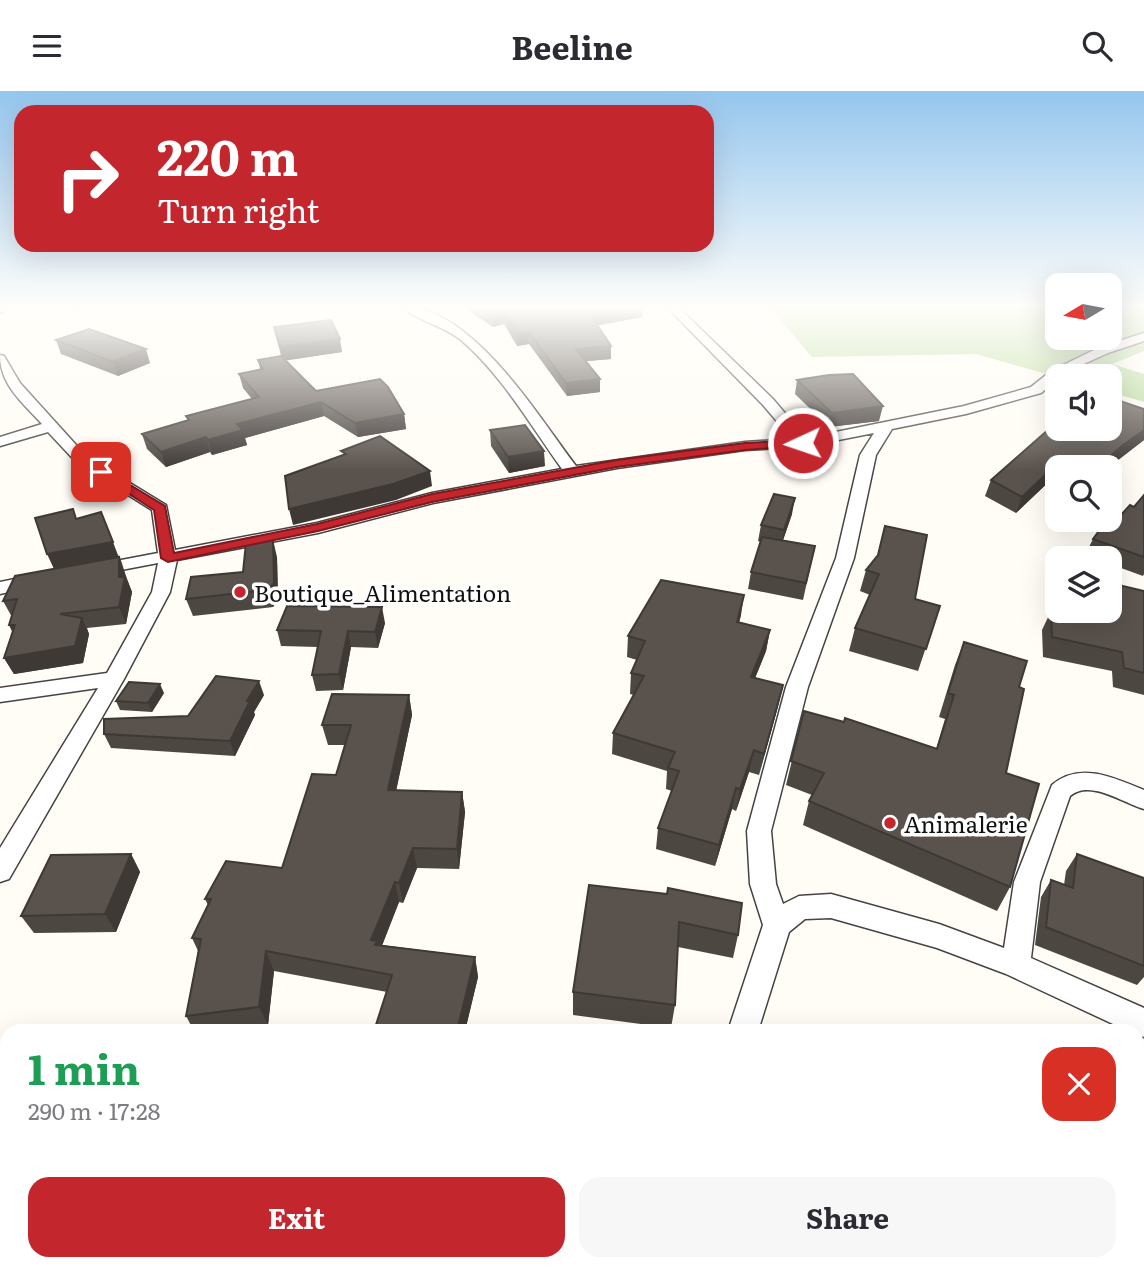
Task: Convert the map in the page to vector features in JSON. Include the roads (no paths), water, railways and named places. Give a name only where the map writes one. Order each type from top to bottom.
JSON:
[{"type":"street","points":[[488,361],[573,473]]},
{"type":"street","points":[[727,361],[768,402],[803,443]]},
{"type":"street","points":[[0,588],[318,528],[432,498],[617,463],[707,451],[803,443],[886,428],[999,402],[1036,390],[1056,374],[1082,361]]},
{"type":"street","points":[[0,871],[114,679],[161,592],[168,558],[160,508],[82,460],[13,385],[3,369]]},
{"type":"street","points":[[0,442],[52,426]]},
{"type":"street","points":[[777,925],[763,884],[759,831],[797,687],[845,558],[868,456],[874,442],[886,428]]},
{"type":"street","points":[[0,695],[114,679]]},
{"type":"street","points":[[1016,965],[1027,882],[1060,791],[1065,785],[1085,780],[1144,800]]},
{"type":"street","points":[[745,1024],[777,925],[799,908],[831,906],[939,936],[1016,965],[1144,1023]]},
{"type":"place","name":"Boutique_Alimentation","points":[[240,592]]},
{"type":"place","name":"Animalerie","points":[[890,823]]}]
